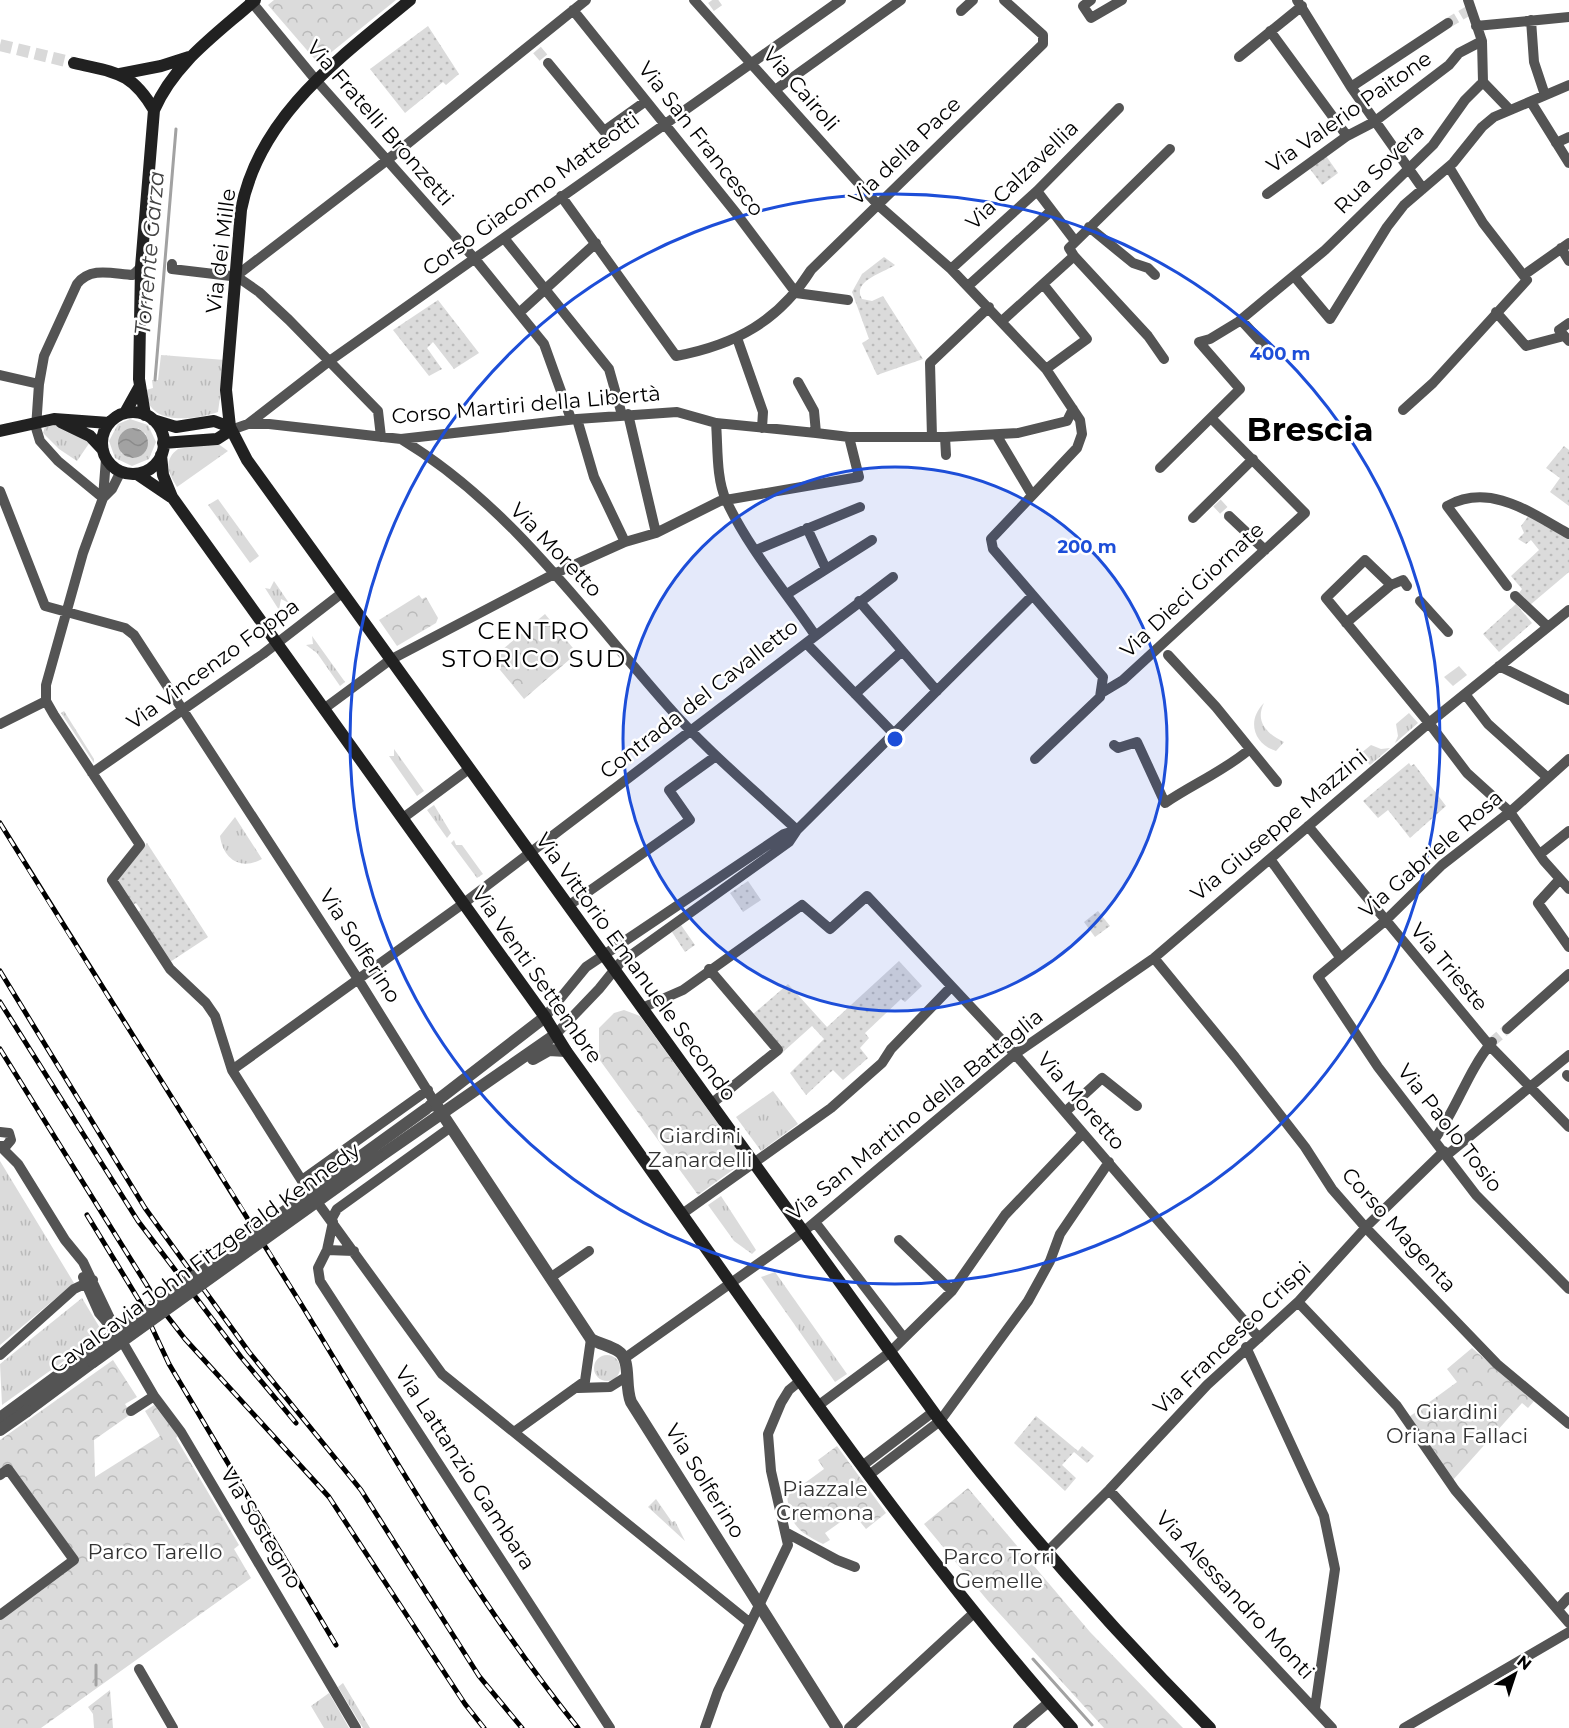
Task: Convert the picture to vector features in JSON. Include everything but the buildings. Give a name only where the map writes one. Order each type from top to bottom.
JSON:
[{"type":"main road","name":"Via dei Mille","points":[[237,426],[226,390],[233,276],[242,210],[249,179],[256,162],[300,96],[315,79],[410,0]]},
{"type":"main road","points":[[162,449],[159,427],[149,418],[140,386],[141,267],[154,110],[163,91],[189,57],[252,1]]},
{"type":"main road","points":[[120,74],[161,66],[189,57]]},
{"type":"main road","points":[[74,63],[120,74],[138,85],[154,110]]},
{"type":"main road","points":[[104,454],[103,434],[109,423],[125,413],[140,386]]},
{"type":"main road","points":[[125,413],[176,427],[214,421],[237,426]]},
{"type":"main road","points":[[54,419],[90,435],[120,471],[136,474],[148,469],[162,449],[202,440],[237,426]]},
{"type":"main road","points":[[0,431],[54,419],[109,423]]},
{"type":"main road","name":"Via Vittorio Emanuele Secondo","points":[[237,426],[243,455],[936,1416],[1116,1632],[1210,1728]]},
{"type":"main road","name":"Via Venti Settembre","points":[[162,449],[163,475],[172,498],[465,903],[545,1017],[566,1051],[800,1381],[865,1471],[975,1612],[1072,1728]]},
{"type":"main road","name":"Via Venti Settembre","points":[[136,474],[172,498]]},
{"type":"street","points":[[381,436],[378,411],[259,292],[233,276],[535,47],[586,0]]},
{"type":"street","name":"Via Cairoli","points":[[694,0],[708,9],[878,205],[951,269],[1046,369],[1080,420],[1082,440]]},
{"type":"street","name":"Corso Giacomo Matteotti","points":[[237,426],[475,259],[663,123],[841,0]]},
{"type":"street","points":[[776,90],[901,0]]},
{"type":"street","points":[[961,11],[973,0]]},
{"type":"street","name":"Via della Pace","points":[[596,243],[676,356],[714,348],[736,338],[780,310],[796,293],[811,270],[1045,40],[1004,0]]},
{"type":"street","points":[[1091,0],[1083,6],[1091,18],[1122,0]]},
{"type":"street","name":"Via Fratelli Bronzetti","points":[[252,1],[315,79],[475,259],[544,344],[594,477],[625,542]]},
{"type":"street","points":[[1239,57],[1299,3],[1374,122],[1423,189]]},
{"type":"street","points":[[1469,6],[1482,41],[1483,82],[1510,110]]},
{"type":"street","name":"Via San Francesco","points":[[573,10],[796,293]]},
{"type":"street","points":[[1476,26],[1569,17]]},
{"type":"street","points":[[1531,20],[1534,62],[1545,95]]},
{"type":"street","points":[[1351,87],[1448,23]]},
{"type":"street","points":[[1270,31],[1347,136]]},
{"type":"street","name":"Via Valerio Paitone","points":[[1267,194],[1347,136],[1374,122],[1449,65],[1459,53],[1482,41]]},
{"type":"street","points":[[548,63],[604,131],[646,101]]},
{"type":"street","name":"Rua Sovera","points":[[1212,419],[1240,389],[1198,342],[1210,339],[1241,320],[1325,250],[1433,145],[1465,100],[1483,82]]},
{"type":"street","points":[[1294,276],[1330,319],[1387,227],[1404,204],[1449,167],[1482,127],[1494,117],[1569,85]]},
{"type":"street","points":[[1531,102],[1569,163]]},
{"type":"street","name":"Via Calzavellia","points":[[951,269],[1037,191],[1119,108]]},
{"type":"street","points":[[1556,143],[1569,137]]},
{"type":"street","points":[[1164,359],[1148,336],[1069,248],[1170,149]]},
{"type":"street","points":[[1403,410],[1433,383],[1527,280],[1483,223],[1449,167]]},
{"type":"street","points":[[1037,191],[1075,241]]},
{"type":"street","points":[[519,313],[596,243],[561,196]]},
{"type":"street","points":[[968,286],[1051,211]]},
{"type":"street","points":[[1089,227],[1133,263],[1148,268],[1155,275]]},
{"type":"street","points":[[504,238],[609,369],[625,414],[656,533]]},
{"type":"street","points":[[1524,275],[1565,246],[1569,261]]},
{"type":"street","points":[[1002,321],[1074,256]]},
{"type":"street","name":"Via dei Mille","points":[[172,264],[172,269],[233,276]]},
{"type":"street","points":[[104,498],[58,461],[40,441],[39,384],[44,356],[76,284],[84,275],[97,272],[134,274],[141,267]]},
{"type":"street","points":[[1043,284],[1087,339],[1046,369]]},
{"type":"street","points":[[796,293],[848,300]]},
{"type":"street","points":[[932,437],[930,363],[989,307]]},
{"type":"street","points":[[1496,312],[1526,346],[1566,339],[1559,330],[1569,324]]},
{"type":"street","points":[[1241,320],[1263,345]]},
{"type":"street","points":[[736,338],[763,412],[762,428]]},
{"type":"street","points":[[0,375],[39,384]]},
{"type":"street","points":[[798,382],[814,411],[816,434]]},
{"type":"street","points":[[434,1111],[507,1068],[555,1035],[599,989],[614,968],[789,842],[797,830],[1032,596],[991,544],[993,534],[1082,440],[1077,431],[1064,423],[1070,418],[1073,409]]},
{"type":"street","name":"Corso Martiri della Libertà","points":[[237,426],[400,439],[625,414],[677,412],[716,423],[849,437],[998,436],[1064,423]]},
{"type":"street","points":[[1160,468],[1212,419],[1253,459],[1215,501],[1193,518]]},
{"type":"street","points":[[716,423],[721,479],[726,500],[756,550],[815,635]]},
{"type":"street","points":[[998,436],[1032,495]]},
{"type":"street","points":[[325,708],[390,660],[556,573],[625,542],[656,533],[726,500],[859,477],[849,437]]},
{"type":"street","points":[[945,437],[946,455]]},
{"type":"street","name":"Via Moretto","points":[[400,439],[426,454],[474,494],[556,573],[691,731],[797,830]]},
{"type":"street","points":[[104,454],[104,498]]},
{"type":"street","name":"Via Dieci Giornate","points":[[1035,759],[1103,692],[1123,680],[1305,513],[1253,459]]},
{"type":"street","points":[[92,773],[46,701],[46,685],[83,553],[104,498],[112,489],[120,471]]},
{"type":"street","name":"Via Solferino","points":[[0,491],[45,606],[125,628],[134,635],[428,1090],[434,1111],[451,1127],[591,1339]]},
{"type":"street","points":[[1507,586],[1447,506],[1475,496],[1494,498],[1511,503],[1569,534]]},
{"type":"street","points":[[756,550],[860,507]]},
{"type":"street","points":[[1229,516],[1265,550]]},
{"type":"street","points":[[807,528],[826,569]]},
{"type":"street","points":[[787,594],[872,540]]},
{"type":"street","points":[[1390,585],[1365,560],[1326,598],[1467,773],[1510,812],[1569,889]]},
{"type":"street","name":"Contrada del Cavalletto","points":[[232,1070],[465,903],[893,577]]},
{"type":"street","points":[[1346,623],[1390,585],[1405,583]]},
{"type":"street","name":"Via Vincenzo Foppa","points":[[92,773],[278,643],[342,593]]},
{"type":"street","name":"Via Dieci Giornate","points":[[1032,596],[1103,677],[1103,692]]},
{"type":"street","points":[[1515,596],[1548,627]]},
{"type":"street","points":[[859,601],[936,691]]},
{"type":"street","points":[[1420,601],[1448,632]]},
{"type":"street","name":"Via Giuseppe Mazzini","points":[[1154,958],[1429,723],[1569,610]]},
{"type":"street","points":[[806,643],[894,734]]},
{"type":"street","points":[[855,694],[901,652]]},
{"type":"street","points":[[1168,655],[1216,707],[1277,782]]},
{"type":"street","points":[[1499,666],[1569,700]]},
{"type":"street","points":[[1465,694],[1488,724],[1548,778]]},
{"type":"street","points":[[0,724],[46,701]]},
{"type":"street","points":[[1114,745],[1118,748],[1137,742],[1165,803],[1195,783],[1223,770],[1250,749]]},
{"type":"street","points":[[568,906],[690,820],[669,790],[716,756]]},
{"type":"street","name":"Via Gabriele Rosa","points":[[1318,977],[1384,921],[1442,865],[1510,812],[1569,759]]},
{"type":"street","points":[[403,818],[469,769]]},
{"type":"street","name":"Via Lattanzio Gambara","points":[[92,773],[140,845],[112,879],[170,969],[207,1003],[215,1016],[232,1070],[302,1180],[442,1374],[750,1623]]},
{"type":"street","name":"Via Trieste","points":[[1308,826],[1384,921],[1530,1088],[1569,1127]]},
{"type":"street","points":[[434,1111],[545,1017],[573,981],[603,954],[784,834],[797,830]]},
{"type":"street","points":[[1540,854],[1569,831]]},
{"type":"street","points":[[1270,859],[1340,957]]},
{"type":"street","points":[[1560,879],[1538,903],[1569,947]]},
{"type":"street","name":"Via Moretto","points":[[709,969],[802,905],[830,929],[867,896],[1015,1054],[1259,1338]]},
{"type":"street","name":"Via San Martino della Battaglia","points":[[625,1358],[803,1232],[1015,1054],[1154,958]]},
{"type":"street","name":"Corso Magenta","points":[[1154,958],[1305,1147],[1332,1189],[1366,1228],[1497,1364],[1569,1424]]},
{"type":"street","points":[[642,1008],[683,990],[709,969],[778,1050],[711,1104]]},
{"type":"street","name":"Via Paolo Tosio","points":[[1318,977],[1378,1067],[1476,1196],[1569,1289]]},
{"type":"street","points":[[1507,1029],[1568,977]]},
{"type":"street","points":[[682,1214],[831,1108],[882,1063],[891,1048],[951,987]]},
{"type":"street","points":[[1434,1140],[1446,1123],[1465,1082],[1491,1044]]},
{"type":"street","points":[[507,1068],[530,1061],[547,1050],[566,1051]]},
{"type":"street","name":"Via Francesco Crispi","points":[[1047,1552],[1246,1347],[1298,1302],[1366,1228],[1445,1153],[1530,1088],[1563,1071],[1569,1055]]},
{"type":"street","points":[[1065,1112],[1102,1078],[1137,1106]]},
{"type":"street","points":[[302,1180],[428,1090]]},
{"type":"street","name":"Cavalcavia John Fitzgerald Kennedy","points":[[0,1419],[434,1111]]},
{"type":"street","name":"Cavalcavia John Fitzgerald Kennedy","points":[[4,1432],[434,1111]]},
{"type":"street","points":[[354,1251],[327,1250],[332,1221],[337,1209],[451,1127]]},
{"type":"street","points":[[0,1355],[75,1289],[90,1281],[67,1250],[65,1240],[4,1145],[10,1135],[1,1130]]},
{"type":"street","points":[[819,1405],[889,1353],[952,1291],[1005,1215],[1083,1133]]},
{"type":"street","points":[[865,1471],[936,1416],[1028,1301],[1050,1261],[1060,1234],[1109,1162]]},
{"type":"street","points":[[815,1222],[904,1338]]},
{"type":"street","points":[[899,1240],[952,1291]]},
{"type":"street","name":"Via Lattanzio Gambara","points":[[327,1250],[318,1268],[320,1281],[610,1728]]},
{"type":"street","points":[[550,1278],[589,1251]]},
{"type":"street","name":"Via Sostegno","points":[[90,1281],[99,1313],[115,1329],[154,1396],[181,1432],[356,1728]]},
{"type":"street","points":[[1298,1302],[1397,1406],[1455,1490],[1569,1623]]},
{"type":"street","points":[[514,1432],[585,1381],[591,1339],[616,1350],[625,1358]]},
{"type":"street","points":[[1246,1347],[1324,1516],[1335,1569],[1315,1708]]},
{"type":"street","name":"Via Solferino","points":[[625,1358],[628,1364],[626,1377],[631,1402],[837,1728]]},
{"type":"street","points":[[578,1388],[610,1387],[626,1377]]},
{"type":"street","points":[[705,1728],[715,1698],[788,1545],[771,1471],[768,1434],[781,1403],[789,1390],[800,1381]]},
{"type":"street","points":[[131,1411],[154,1396]]},
{"type":"street","points":[[0,1419],[4,1432]]},
{"type":"street","points":[[0,1475],[8,1469],[74,1560],[0,1614]]},
{"type":"street","name":"Via Alessandro Monti","points":[[1109,1490],[1332,1728]]},
{"type":"street","points":[[785,1532],[855,1567]]},
{"type":"street","points":[[1558,1609],[1569,1598]]},
{"type":"street","points":[[736,1610],[750,1610],[759,1603]]},
{"type":"street","points":[[849,1728],[975,1612]]},
{"type":"street","points":[[1404,1728],[1569,1632]]},
{"type":"street","points":[[139,1669],[173,1728]]},
{"type":"street","points":[[1017,1728],[1049,1702]]},
{"type":"green space","points":[[274,0],[396,0],[318,63],[268,5]]},
{"type":"green space","points":[[428,26],[459,74],[446,85],[443,82],[405,113],[370,69]]},
{"type":"green space","points":[[1324,153],[1338,173],[1322,185],[1307,165]]},
{"type":"green space","points":[[884,257],[895,265],[865,282],[861,287],[862,299],[872,301],[883,296],[923,359],[877,375],[862,343],[869,339],[852,292],[862,274]]},
{"type":"green space","points":[[438,300],[479,353],[454,369],[433,342],[427,348],[442,369],[429,376],[393,330]]},
{"type":"green space","points":[[161,355],[225,360],[218,412],[197,417],[173,418],[154,410],[148,402],[146,390],[153,388],[152,380],[158,380]]},
{"type":"green space","points":[[130,419],[148,425],[156,442],[149,459],[132,466],[115,458],[109,441],[118,424]],"holes":[[[138,428],[146,434],[147,449],[140,456],[130,458],[121,453]]]},
{"type":"green space","points":[[56,425],[86,436],[90,442],[77,461],[59,449],[43,433],[45,427]]},
{"type":"green space","points":[[217,443],[228,451],[177,487],[168,467],[173,453],[178,449]]},
{"type":"green space","points":[[1564,446],[1569,450],[1569,506],[1550,492],[1560,478],[1546,468]]},
{"type":"green space","points":[[218,499],[259,556],[250,563],[208,505]]},
{"type":"green space","points":[[1529,515],[1569,537],[1569,572],[1530,605],[1519,593],[1522,589],[1511,576],[1539,550],[1531,540],[1526,544],[1518,539],[1524,533],[1521,526]]},
{"type":"green space","points":[[274,581],[289,603],[281,599],[279,610],[265,588],[270,589]]},
{"type":"green space","points":[[419,595],[422,599],[426,597],[438,618],[436,623],[397,646],[379,620]]},
{"type":"green space","points":[[1516,604],[1532,623],[1499,652],[1483,634]]},
{"type":"green space","points":[[545,614],[577,653],[524,699],[491,659]]},
{"type":"green space","points":[[312,636],[345,682],[340,686],[317,653],[306,645],[313,644]]},
{"type":"green space","points":[[1459,666],[1467,675],[1453,686],[1444,677]]},
{"type":"green space","points":[[1264,703],[1261,710],[1262,722],[1268,732],[1284,742],[1276,751],[1262,743],[1255,731],[1255,717]]},
{"type":"green space","points":[[64,711],[94,759],[94,763],[61,713]]},
{"type":"green space","points":[[1409,713],[1418,723],[1395,743],[1398,736],[1396,724]]},
{"type":"green space","points":[[1371,745],[1381,749],[1390,748],[1370,765],[1360,754]]},
{"type":"green space","points":[[394,749],[424,791],[417,796],[389,756],[394,756]]},
{"type":"green space","points":[[1409,763],[1411,766],[1414,764],[1446,806],[1410,838],[1388,810],[1378,818],[1363,801]]},
{"type":"green space","points":[[434,805],[451,833],[447,838],[427,810]]},
{"type":"green space","points":[[235,817],[262,859],[247,864],[240,863],[229,857],[225,851],[220,836]]},
{"type":"green space","points":[[454,840],[456,845],[462,845],[483,874],[477,878],[451,843]]},
{"type":"green space","points":[[147,843],[208,937],[170,962],[138,912],[141,910],[136,903],[133,905],[117,879]]},
{"type":"green space","points":[[748,881],[761,900],[743,912],[730,893]]},
{"type":"green space","points":[[1098,911],[1110,926],[1095,937],[1084,922]]},
{"type":"green space","points":[[681,925],[695,945],[685,952],[672,932]]},
{"type":"green space","points":[[899,961],[922,986],[905,1002],[901,999],[865,1033],[869,1038],[860,1048],[868,1058],[843,1080],[833,1070],[806,1095],[790,1073],[824,1039],[812,1026],[783,1052],[752,1015],[788,984],[827,1027]]},
{"type":"green space","name":"Giardini Zanardelli","points":[[624,1010],[640,1016],[745,1161],[698,1195],[599,1059],[599,1028],[614,1013]]},
{"type":"green space","points":[[773,1091],[798,1124],[761,1151],[736,1117]]},
{"type":"green space","points":[[0,1161],[74,1283],[0,1345]]},
{"type":"green space","points":[[721,1196],[756,1250],[752,1254],[734,1241],[708,1205]]},
{"type":"green space","points":[[775,1272],[847,1374],[835,1382],[761,1277]]},
{"type":"green space","points":[[82,1298],[103,1333],[2,1405],[0,1364]]},
{"type":"green space","name":"Giardini Oriana Fallaci","points":[[1472,1348],[1534,1401],[1528,1408],[1522,1403],[1453,1480],[1409,1417],[1457,1382],[1447,1369]]},
{"type":"green space","points":[[607,1355],[616,1359],[620,1368],[616,1377],[607,1381],[598,1377],[594,1368],[598,1359]]},
{"type":"green space","name":"Parco Tarello","points":[[113,1360],[137,1397],[125,1404],[131,1414],[94,1440],[95,1477],[160,1436],[145,1411],[154,1405],[178,1436],[176,1438],[239,1545],[234,1549],[251,1578],[41,1728],[0,1728],[0,1618],[79,1561],[13,1471],[0,1481],[0,1440]]},
{"type":"green space","points":[[1036,1416],[1078,1451],[1082,1446],[1094,1456],[1087,1463],[1074,1452],[1062,1465],[1076,1478],[1065,1491],[1014,1443]]},
{"type":"green space","name":"Piazzale Cremona","points":[[837,1446],[886,1513],[866,1529],[853,1513],[825,1533],[830,1540],[823,1544],[801,1531],[793,1521],[787,1496],[824,1469],[818,1460]]},
{"type":"green space","name":"Parco Torri Gemelle","points":[[968,1488],[1090,1632],[1183,1728],[1104,1728],[988,1601],[924,1524]]},
{"type":"green space","points":[[656,1499],[672,1522],[675,1521],[685,1541],[648,1507]]},
{"type":"green space","points":[[343,1683],[370,1728],[363,1728],[338,1687]]},
{"type":"green space","points":[[110,1690],[113,1728],[94,1728],[93,1714],[88,1707]]},
{"type":"green space","points":[[329,1693],[349,1728],[324,1728],[311,1706]]},
{"type":"water","points":[[133,428],[144,432],[148,443],[144,454],[133,458],[122,454],[118,443],[122,432]]},
{"type":"waterway","name":"Torrente Garza","points":[[155,380],[176,129]]},
{"type":"waterway","name":"Torrente Garza","points":[[1033,1659],[1092,1725]]},
{"type":"waterway","points":[[96,1665],[96,1685]]},
{"type":"tunnel","points":[[711,7],[721,0]]},
{"type":"tunnel","points":[[1448,23],[1468,11]]},
{"type":"tunnel","points":[[0,45],[74,63]]},
{"type":"tunnel","points":[[537,50],[548,63]]},
{"type":"tunnel","points":[[1217,503],[1229,516]]},
{"type":"tunnel","points":[[1492,1042],[1507,1029]]},
{"type":"railway","points":[[0,823],[264,1244],[467,1574],[539,1678],[578,1728]]},
{"type":"railway","points":[[0,971],[145,1208],[249,1352],[361,1490],[479,1676],[522,1728]]},
{"type":"railway","points":[[0,1002],[138,1221],[241,1357],[296,1423]]},
{"type":"railway","points":[[0,1049],[161,1308],[185,1339],[329,1497],[465,1704],[484,1728]]},
{"type":"railway","points":[[87,1215],[140,1302],[169,1364],[336,1645]]},
{"type":"district","name":"Brescia","points":[[1310,429]]},
{"type":"district","name":"CENTRO STORICO SUD","points":[[534,645]]}]
